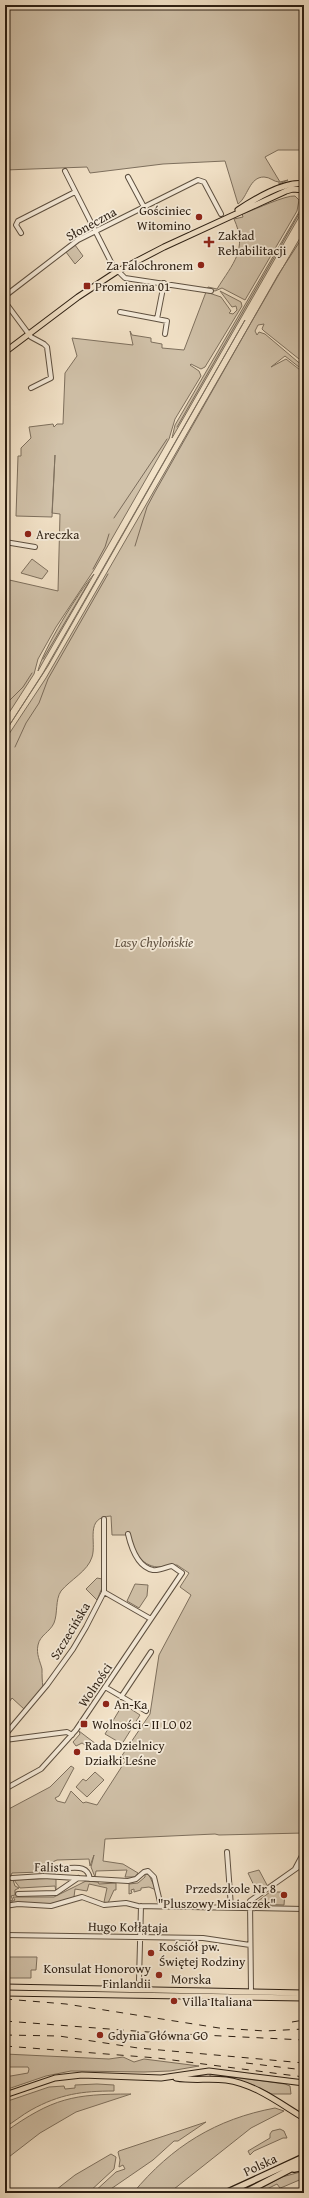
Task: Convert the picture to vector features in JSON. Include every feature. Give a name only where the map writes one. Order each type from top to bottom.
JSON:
[{"type":"highway","name":"Polska","points":[[226,2193],[304,2157]]},
{"type":"highway","name":"Polska","points":[[244,2193],[304,2162]]},
{"type":"highway","points":[[288,2170],[304,2167]]},
{"type":"main road","points":[[227,217],[284,186],[304,184]]},
{"type":"main road","points":[[5,352],[117,272],[227,217],[286,191],[293,189],[304,190]]},
{"type":"main road","name":"Morska","points":[[5,1987],[304,1993]]},
{"type":"main road","name":"Morska","points":[[5,1993],[304,1998]]},
{"type":"main road","points":[[173,2077],[194,2072],[209,2071],[304,2082]]},
{"type":"main road","points":[[5,2095],[50,2080],[71,2075],[173,2077],[185,2080],[231,2081],[262,2093],[304,2118]]},
{"type":"main road","points":[[294,2082],[304,2086]]},
{"type":"street","points":[[65,171],[117,272],[125,278],[211,291]]},
{"type":"street","points":[[128,177],[144,207]]},
{"type":"street","name":"Słoneczna","points":[[5,296],[71,245],[95,231],[201,180],[222,214]]},
{"type":"street","points":[[21,233],[16,225],[18,221],[76,192]]},
{"type":"street","points":[[157,319],[164,283]]},
{"type":"street","points":[[5,302],[29,334],[47,347],[49,368],[52,376],[51,378],[31,388]]},
{"type":"street","points":[[120,312],[167,321],[165,334]]},
{"type":"street","points":[[5,542],[35,547]]},
{"type":"street","name":"Szczecińska","points":[[5,1734],[48,1685],[86,1627],[104,1592],[104,1519]]},
{"type":"street","name":"Wolności","points":[[5,1789],[41,1769],[72,1735],[182,1573],[172,1566],[157,1570],[147,1567],[138,1560],[128,1534]]},
{"type":"street","points":[[104,1592],[151,1619]]},
{"type":"street","points":[[121,1698],[151,1652]]},
{"type":"street","points":[[105,1687],[121,1698],[146,1711]]},
{"type":"street","points":[[5,1740],[67,1732],[72,1735]]},
{"type":"street","points":[[302,1798],[304,1804]]},
{"type":"street","points":[[227,1852],[231,1907]]},
{"type":"street","points":[[295,1869],[304,1852]]},
{"type":"street","points":[[251,1992],[249,1907],[252,1899],[304,1863]]},
{"type":"street","name":"Falista","points":[[53,1867],[84,1868],[88,1872],[90,1879]]},
{"type":"street","name":"Falista","points":[[12,1878],[42,1876],[131,1881],[144,1872],[149,1872],[156,1882],[161,1906]]},
{"type":"street","points":[[21,1889],[20,1894],[56,1893],[78,1878]]},
{"type":"street","points":[[5,1906],[18,1904],[51,1906],[82,1897],[104,1906],[126,1903],[141,1906],[304,1909]]},
{"type":"street","points":[[139,1980],[141,1906]]},
{"type":"street","name":"Hugo Kołłątaja","points":[[5,1935],[212,1938],[250,1945]]},
{"type":"green space","points":[[5,5],[304,5],[304,150],[278,150],[265,157],[280,182],[288,180],[279,184],[279,182],[268,178],[259,178],[255,180],[238,204],[225,161],[163,164],[90,173],[87,167],[5,170]]},
{"type":"green space","points":[[295,196],[299,200],[297,211],[245,300],[222,288],[215,291],[207,289],[208,287],[217,289],[237,256],[240,239],[234,219],[243,217],[242,214],[271,203]]},
{"type":"green space","points":[[303,202],[303,210],[172,438],[175,425],[299,212]]},
{"type":"green space","name":"Lasy Chylońskie","points":[[304,231],[304,363],[264,331],[262,329],[264,324],[258,325],[255,331],[257,335],[259,332],[265,334],[304,367],[304,371],[285,356],[271,367],[286,359],[304,373],[304,1833],[215,1834],[105,1839],[103,1861],[123,1864],[138,1873],[135,1877],[125,1877],[127,1870],[96,1871],[95,1877],[91,1867],[94,1855],[90,1866],[89,1859],[57,1860],[46,1865],[45,1870],[54,1872],[56,1870],[55,1875],[41,1872],[12,1873],[10,1877],[6,1877],[7,1881],[13,1880],[15,1886],[19,1888],[15,1890],[15,1895],[11,1896],[13,1900],[5,1903],[5,1811],[50,1787],[71,1766],[74,1768],[59,1796],[55,1798],[57,1801],[65,1803],[71,1791],[83,1803],[86,1802],[97,1805],[126,1760],[121,1757],[150,1714],[159,1655],[191,1595],[180,1587],[189,1573],[177,1565],[158,1567],[147,1564],[138,1556],[127,1535],[112,1535],[111,1516],[103,1517],[94,1525],[93,1551],[90,1562],[83,1571],[61,1591],[58,1598],[54,1623],[39,1642],[38,1657],[42,1669],[43,1687],[24,1709],[12,1698],[5,1708],[5,740],[46,678]]},
{"type":"green space","points":[[75,245],[83,256],[75,264],[66,252]]},
{"type":"green space","points":[[220,291],[241,302],[242,306],[205,367],[201,369],[191,364],[190,365],[199,371],[201,376],[175,419],[169,439],[94,570],[56,627],[38,659],[34,674],[5,719],[5,579],[58,591],[60,514],[52,513],[52,517],[16,516],[18,456],[21,456],[21,448],[31,438],[29,427],[53,424],[54,427],[57,424],[63,424],[65,373],[77,356],[72,338],[133,345],[130,331],[132,335],[151,338],[151,342],[162,344],[162,348],[184,350],[206,292],[221,297],[231,311],[229,313],[233,314],[237,310],[236,306],[232,307]]},
{"type":"green space","points":[[245,320],[48,666],[5,732],[43,673]]},
{"type":"green space","points":[[32,559],[48,571],[42,579],[21,573]]},
{"type":"green space","points":[[94,574],[38,671],[46,650],[62,621],[87,582]]},
{"type":"green space","points":[[97,1578],[102,1579],[102,1588],[97,1600],[86,1589]]},
{"type":"green space","points":[[135,1584],[148,1585],[147,1596],[139,1608],[127,1601]]},
{"type":"green space","points":[[123,1704],[140,1715],[122,1744],[105,1734]]},
{"type":"green space","points":[[79,1731],[96,1744],[92,1749],[82,1743],[76,1746],[73,1742],[80,1734]]},
{"type":"green space","points":[[95,1772],[104,1780],[87,1797],[76,1787],[83,1779],[86,1781]]},
{"type":"green space","points":[[259,1870],[267,1885],[257,1892],[248,1873]]},
{"type":"green space","points":[[145,1873],[149,1875],[156,1890],[149,1887],[141,1888],[141,1890],[134,1892],[134,1889],[131,1890],[132,1893],[129,1894],[129,1884],[138,1883],[145,1877]]},
{"type":"green space","points":[[56,1878],[56,1892],[55,1886],[20,1888],[14,1880]]},
{"type":"green space","points":[[86,1881],[98,1882],[99,1884],[116,1883],[116,1890],[114,1890],[108,1903],[104,1902],[107,1888],[89,1884],[87,1891],[75,1889],[74,1897],[67,1900],[32,1906],[7,1904],[15,1900],[13,1897],[54,1897]]},
{"type":"green space","points":[[270,1892],[285,1892],[284,1905],[254,1904]]},
{"type":"green space","points":[[5,1957],[37,1957],[36,1970],[31,1970],[31,1978],[5,1978]]},
{"type":"green space","points":[[5,2054],[109,2059],[123,2057],[134,2062],[144,2059],[199,2066],[170,2071],[71,2071],[46,2076],[5,2090],[5,2077],[28,2073],[29,2069],[28,2067],[5,2067]]},
{"type":"green space","points":[[210,2074],[285,2084],[290,2086],[291,2094],[272,2094],[256,2087],[210,2077]]},
{"type":"green space","points":[[75,2085],[114,2085],[114,2091],[71,2094],[52,2100],[31,2110],[5,2127],[5,2102],[49,2087],[64,2086],[65,2089],[75,2088]]},
{"type":"green space","points":[[131,2094],[76,2112],[40,2133],[5,2160],[5,2132],[37,2112],[64,2100],[78,2097]]},
{"type":"green space","points":[[275,2108],[284,2111],[251,2128],[169,2193],[133,2193],[163,2161],[196,2137],[233,2119]]},
{"type":"green space","points":[[206,2122],[178,2141],[174,2141],[153,2160],[105,2193],[93,2193],[116,2172],[125,2169],[123,2165],[119,2167],[119,2151]]},
{"type":"green space","points":[[280,2129],[284,2131],[287,2138],[283,2138],[254,2151],[250,2155],[248,2151],[270,2138],[272,2131]]},
{"type":"green space","points":[[111,2154],[116,2157],[114,2169],[88,2193],[52,2193],[75,2175]]},
{"type":"green space","points":[[304,2171],[304,2178],[283,2187],[280,2188],[277,2184],[259,2193],[252,2193],[282,2177]]},
{"type":"waterway","points":[[177,427],[300,212]]},
{"type":"waterway","points":[[135,546],[147,507],[155,492],[278,275],[304,235]]},
{"type":"waterway","points":[[114,518],[167,439]]},
{"type":"waterway","points":[[93,569],[105,547],[109,534]]},
{"type":"waterway","points":[[15,747],[26,723],[39,703],[48,679],[108,574]]},
{"type":"waterway","points":[[43,659],[89,582]]},
{"type":"waterway","points":[[5,705],[23,687],[32,673]]},
{"type":"railway","points":[[5,1999],[66,2004],[219,2028],[265,2031],[304,2029]]},
{"type":"railway","points":[[292,2022],[304,2020]]},
{"type":"railway","points":[[5,2021],[161,2033],[304,2040]]},
{"type":"railway","points":[[5,2035],[59,2036],[138,2048],[304,2063]]},
{"type":"railway","points":[[5,2046],[157,2058],[304,2077]]},
{"type":"railway","points":[[246,2063],[304,2070]]},
{"type":"place","name":"Gościniec Witomino","points":[[199,217]]},
{"type":"place","name":"Zakład Rehabilitacji","points":[[209,242]]},
{"type":"place","name":"Za Falochronem","points":[[201,265]]},
{"type":"place","name":"Promienna 01","points":[[87,286]]},
{"type":"place","name":"Areczka","points":[[28,534]]},
{"type":"place","name":"An-Ka","points":[[106,1704]]},
{"type":"place","name":"Wolności - II LO 02","points":[[84,1724]]},
{"type":"place","name":"Rada Dzielnicy Działki Leśne","points":[[77,1752]]},
{"type":"place","name":"Przedszkole Nr 8 \"Pluszowy Misiaczek\"","points":[[284,1895]]},
{"type":"place","name":"Kościół pw. Świętej Rodziny","points":[[151,1953]]},
{"type":"place","name":"Konsulat Honorowy Finlandii","points":[[159,1975]]},
{"type":"place","name":"Villa Italiana","points":[[174,2001]]},
{"type":"place","name":"Gdynia Główna GO","points":[[100,2035]]}]
